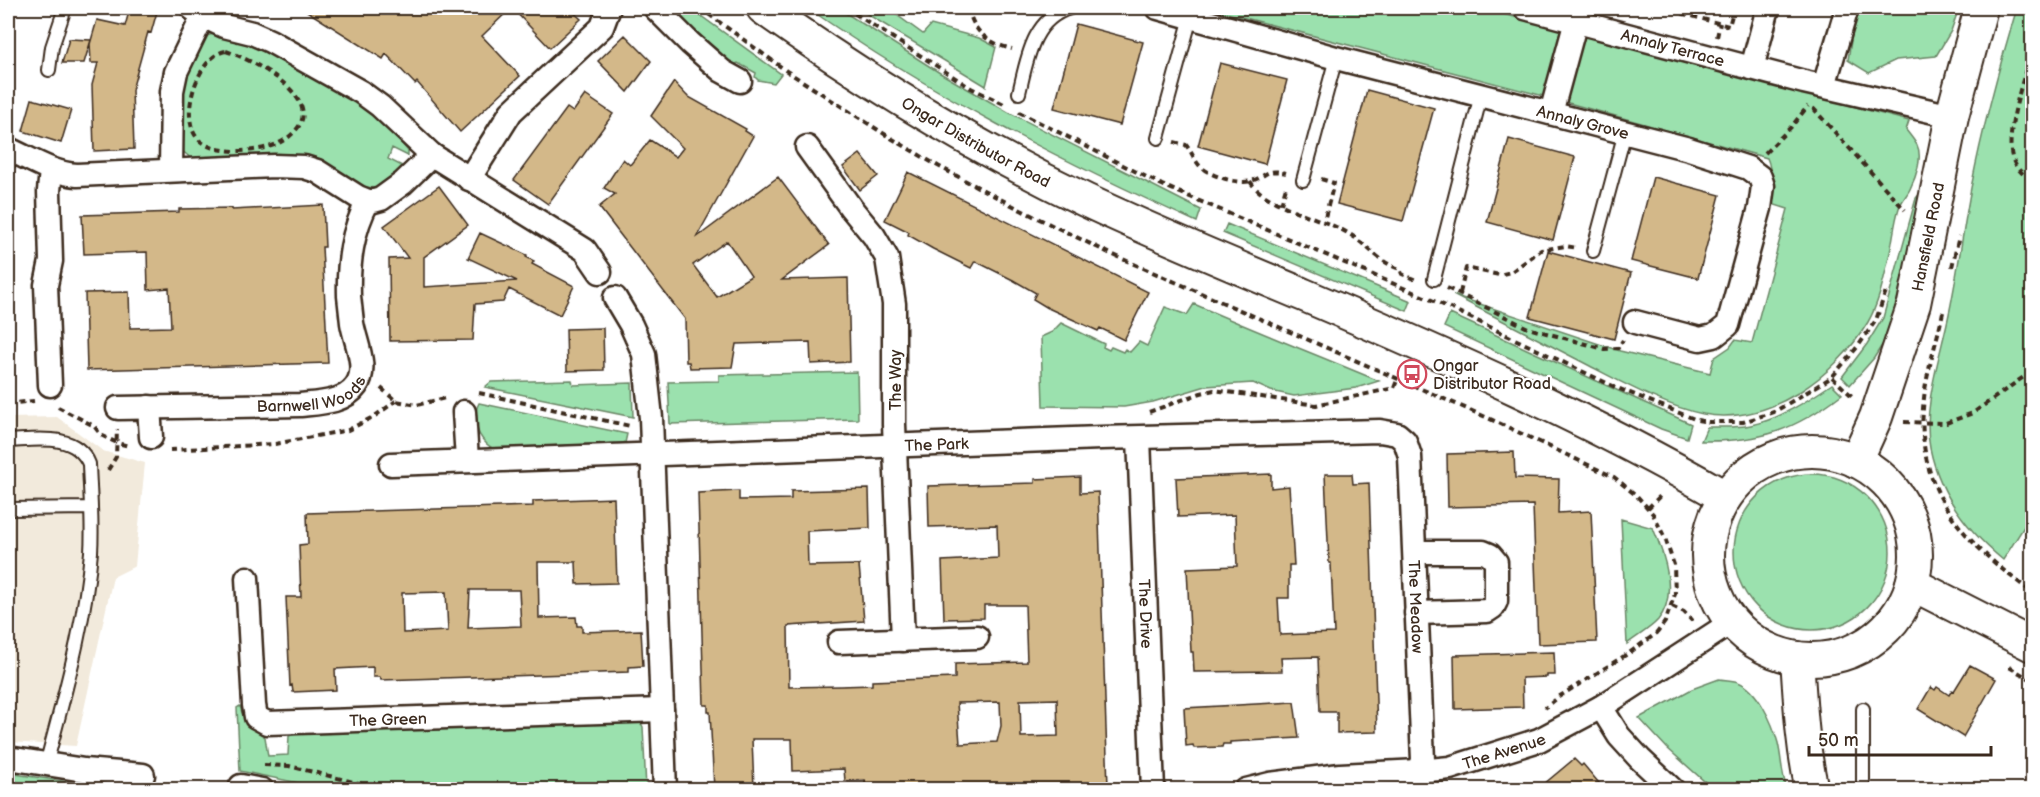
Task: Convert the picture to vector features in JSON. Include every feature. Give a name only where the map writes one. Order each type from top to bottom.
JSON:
[{"type":"street","points":[[469,179],[511,112],[602,27],[609,8]]},
{"type":"street","points":[[655,8],[722,71],[740,81]]},
{"type":"street","name":"Ongar Distributor Road","points":[[764,8],[824,50],[906,102],[1002,158],[1072,194],[1517,390],[1629,444],[1725,497]]},
{"type":"street","name":"Annaly Grove","points":[[1158,8],[1336,58],[1689,149],[1748,168]]},
{"type":"street","name":"Annaly Terrace","points":[[1525,8],[1752,68],[1952,116]]},
{"type":"street","points":[[1752,68],[1768,8]]},
{"type":"street","points":[[1824,86],[1847,8]]},
{"type":"street","name":"Hansfield Road","points":[[1856,460],[1876,417],[1914,304],[1913,216],[1952,116],[1981,8]]},
{"type":"street","points":[[171,170],[172,90],[176,72],[198,12],[224,26],[252,33],[270,41],[361,92],[381,106],[432,155],[585,250],[600,272]]},
{"type":"street","points":[[1551,113],[1576,21]]},
{"type":"street","name":"The Way","points":[[807,147],[874,236],[887,258],[894,304],[896,447],[903,640]]},
{"type":"street","points":[[8,149],[51,170],[77,175],[274,166],[304,167],[317,171],[368,201],[381,200],[403,183],[432,155]]},
{"type":"street","points":[[1635,322],[1700,339],[1714,336],[1728,325],[1760,208],[1763,186],[1760,177],[1748,168]]},
{"type":"street","points":[[50,385],[46,285],[51,261],[49,190],[51,170]]},
{"type":"street","name":"Barnwell Woods","points":[[118,408],[300,405],[329,402],[356,386],[362,367],[350,307],[350,254],[368,201]]},
{"type":"street","points":[[615,298],[644,354],[654,454],[665,789]]},
{"type":"street","points":[[149,407],[151,437]]},
{"type":"street","points":[[464,412],[467,460]]},
{"type":"street","name":"The Park","points":[[390,464],[1380,431],[1397,434],[1405,441]]},
{"type":"street","name":"The Drive","points":[[1139,438],[1153,789]]},
{"type":"street","name":"The Meadow","points":[[1405,441],[1410,456],[1423,760],[1417,780]]},
{"type":"street","points":[[1805,451],[1829,452],[1856,460],[1884,479],[1905,507],[1912,526],[1916,547],[1916,566],[1903,607],[1888,627],[1873,639],[1857,649],[1828,658],[1797,658],[1760,645],[1732,622],[1715,594],[1709,574],[1707,554],[1711,527],[1725,497],[1739,480],[1756,466],[1777,456],[1805,451]]},
{"type":"street","points":[[1415,552],[1483,552],[1490,555],[1496,562],[1496,601],[1487,611],[1416,613]]},
{"type":"street","name":"The Green","points":[[247,578],[254,705],[256,717],[267,723],[662,710]]},
{"type":"street","points":[[1912,584],[2032,645]]},
{"type":"street","name":"The Avenue","points":[[1246,789],[1270,783],[1340,775],[1417,780],[1539,740],[1601,707],[1732,622]]},
{"type":"street","points":[[839,642],[977,637]]},
{"type":"street","points":[[1797,658],[1801,715],[1812,789]]},
{"type":"street","points":[[1601,707],[1619,736],[1673,789]]},
{"type":"street","points":[[8,758],[46,765],[143,775]]},
{"type":"lane","points":[[49,70],[52,47],[65,8]]},
{"type":"lane","points":[[1019,93],[1029,53],[1040,27],[1059,10],[1070,8]]},
{"type":"lane","points":[[1158,138],[1191,16]]},
{"type":"lane","points":[[1304,177],[1336,58]]},
{"type":"lane","points":[[1434,279],[1481,95]]},
{"type":"lane","points":[[1593,251],[1625,132]]},
{"type":"lane","points":[[8,441],[48,439],[67,442],[85,454],[89,464],[91,549],[86,591],[72,666],[46,765]]},
{"type":"lane","points":[[8,509],[90,508]]},
{"type":"lane","points":[[1863,709],[1863,789]]},
{"type":"path","points":[[700,8],[788,72],[886,135],[938,166],[1021,210],[1111,254],[1488,418],[1614,477],[1637,496],[1653,514],[1665,538],[1674,565],[1675,594],[1665,622],[1657,633],[1560,696],[1542,711]]},
{"type":"path","points":[[846,8],[971,88],[1162,185],[1448,307],[1615,387],[1678,413],[1708,422],[1743,422],[1774,412],[1832,377],[1859,345],[1876,320],[1889,278]]},
{"type":"path","points":[[968,8],[981,33],[989,41],[1029,53]]},
{"type":"path","points":[[1662,8],[1729,26],[1734,8]]},
{"type":"path","points":[[2032,48],[2018,96],[2011,146],[2012,158],[2022,174],[2032,182]]},
{"type":"path","points":[[226,51],[263,67],[286,84],[302,107],[304,117],[288,139],[269,147],[243,151],[222,150],[198,139],[192,127],[189,113],[197,82],[208,61],[218,52],[226,51]]},
{"type":"path","points":[[2027,68],[2032,69]]},
{"type":"path","points":[[1748,168],[1791,127],[1809,104],[1913,216]]},
{"type":"path","points":[[1158,138],[1186,145],[1198,164],[1217,176],[1250,181],[1269,171],[1290,174]]},
{"type":"path","points":[[1304,177],[1334,183],[1324,221]]},
{"type":"path","points":[[1952,269],[1959,234]]},
{"type":"path","points":[[1460,293],[1466,268],[1499,275],[1511,272],[1541,250],[1565,246],[1593,251]]},
{"type":"path","points":[[1945,303],[1924,397],[1924,451],[1937,491],[1956,525],[1986,557],[2032,592]]},
{"type":"path","points":[[1923,423],[1946,423],[1973,413],[2032,371]]},
{"type":"path","points":[[89,486],[106,472],[116,457],[118,408]]},
{"type":"path","points":[[249,787],[244,766],[274,764],[386,789]]},
{"type":"shaded area","points":[[57,417],[103,451],[145,463],[135,566],[113,577],[76,746],[8,742],[8,418]]},
{"type":"green space","points":[[670,8],[690,8],[781,74],[774,83],[758,80],[755,77],[756,73],[738,63],[728,64],[700,40]]},
{"type":"green space","points":[[808,8],[838,8],[940,73],[1008,112],[1201,210],[1197,222],[1096,175],[997,124],[901,69]]},
{"type":"green space","points":[[857,8],[887,8],[923,34],[931,25],[979,38],[996,47],[986,86]]},
{"type":"green space","points":[[1207,8],[1480,8],[1909,121],[1906,130],[1919,150],[1918,167],[1899,208],[1883,282],[1872,315],[1838,361],[1798,393],[1776,404],[1752,412],[1728,416],[1689,411],[1645,394],[1453,295],[1620,351],[1710,373],[1714,358],[1730,347],[1735,340],[1752,343],[1788,209],[1769,203],[1771,174],[1767,158],[1536,94]]},
{"type":"green space","points":[[1862,8],[1959,8],[1951,31],[1936,56],[1896,60],[1869,73],[1848,60],[1854,22]]},
{"type":"green space","points":[[2017,8],[2032,8],[2032,514],[2003,560],[1978,537],[1948,496],[1934,465],[1928,432],[1928,415],[1976,165]]},
{"type":"green space","points":[[217,33],[241,39],[334,85],[379,117],[408,151],[408,156],[392,148],[388,159],[404,167],[387,184],[376,188],[364,187],[350,180],[321,159],[298,155],[192,159],[180,149],[185,76],[206,36]]},
{"type":"green space","points":[[1922,191],[1892,321],[1884,342],[1874,358],[1850,385],[1842,377],[1883,318],[1916,198]]},
{"type":"green space","points":[[1227,224],[1411,301],[1407,311],[1223,233]]},
{"type":"green space","points":[[1194,304],[1379,381],[1356,388],[1294,396],[1271,391],[1253,383],[1206,386],[1153,402],[1124,407],[1043,406],[1041,337],[1052,332],[1061,323],[1104,344],[1103,347],[1109,350],[1111,347],[1130,352],[1139,342],[1147,346],[1165,307],[1187,315]]},
{"type":"green space","points":[[1450,314],[1691,424],[1687,438],[1661,429],[1444,327]]},
{"type":"green space","points":[[857,372],[858,419],[670,424],[668,382],[719,381],[719,375]]},
{"type":"green space","points":[[572,380],[573,385],[632,383],[633,417],[485,387],[491,382]]},
{"type":"green space","points":[[1832,384],[1842,394],[1808,417],[1776,432],[1742,439],[1701,441],[1707,427],[1740,427],[1762,422],[1793,409]]},
{"type":"green space","points":[[479,403],[627,434],[625,443],[492,448],[479,434],[475,422]]},
{"type":"green space","points":[[1812,474],[1842,480],[1867,497],[1884,522],[1890,552],[1884,582],[1867,607],[1842,624],[1812,630],[1782,624],[1757,607],[1740,582],[1734,552],[1740,522],[1757,497],[1782,480]]},
{"type":"green space","points":[[1621,519],[1653,528],[1665,562],[1669,587],[1668,599],[1658,620],[1627,644]]},
{"type":"green space","points":[[1719,679],[1736,681],[1745,686],[1764,708],[1778,743],[1787,789],[1713,789],[1667,748],[1639,718],[1692,689]]},
{"type":"green space","points":[[240,706],[249,724],[265,737],[268,756],[288,755],[289,736],[300,732],[640,721],[643,727],[646,789],[328,789],[240,771],[237,708]]},
{"type":"green space","points":[[8,773],[116,789],[8,789]]},
{"type":"building","points":[[130,8],[158,8],[151,33],[148,32],[132,90],[134,149],[94,151],[92,85],[98,63],[91,63],[90,44],[97,20],[125,26]]},
{"type":"building","points":[[302,8],[511,8],[482,36],[520,76],[460,132],[417,82],[415,84],[386,54],[383,59]]},
{"type":"building","points":[[512,8],[569,8],[581,19],[550,48]]},
{"type":"building","points":[[1076,24],[1143,42],[1120,125],[1054,108]]},
{"type":"building","points":[[625,35],[651,61],[628,92],[598,61]]},
{"type":"building","points":[[69,39],[91,40],[84,63],[62,63]]},
{"type":"building","points":[[1220,63],[1287,80],[1265,164],[1198,146]]},
{"type":"building","points":[[674,82],[687,96],[746,129],[745,131],[753,136],[696,238],[778,177],[829,245],[782,280],[848,278],[850,362],[811,364],[810,342],[736,344],[732,367],[690,368],[689,362],[686,362],[685,319],[599,207],[615,194],[604,188],[623,159],[630,165],[650,140],[676,157],[683,148],[651,116]],"holes":[[[727,241],[751,276],[717,297],[693,265]]]},
{"type":"building","points":[[1367,90],[1434,108],[1403,221],[1337,204]]},
{"type":"building","points":[[585,95],[613,114],[548,204],[514,180],[567,108],[573,112]]},
{"type":"building","points":[[32,99],[71,110],[61,143],[23,131]]},
{"type":"building","points":[[1509,139],[1575,157],[1553,240],[1487,222]]},
{"type":"building","points":[[860,154],[878,176],[860,190],[843,167]]},
{"type":"building","points":[[908,172],[1148,292],[1124,340],[1048,308],[1033,299],[1036,293],[1013,280],[975,261],[971,268],[933,249],[908,235],[909,232],[885,220]]},
{"type":"building","points":[[1653,177],[1720,195],[1698,278],[1631,261]]},
{"type":"building","points":[[439,186],[468,225],[424,257],[424,287],[517,281],[468,258],[480,233],[527,255],[526,257],[534,261],[532,264],[574,286],[560,315],[509,289],[503,302],[475,304],[473,340],[390,341],[389,259],[408,258],[384,226]]},
{"type":"building","points":[[323,205],[325,247],[322,247],[328,363],[87,370],[85,293],[129,292],[130,328],[171,327],[169,288],[148,290],[147,252],[84,254],[82,215],[179,212],[179,209],[232,208],[232,210]]},
{"type":"building","points":[[1548,251],[1631,273],[1614,339],[1530,317]]},
{"type":"building","points":[[603,328],[604,370],[567,371],[566,329]]},
{"type":"building","points":[[1514,452],[1515,478],[1559,479],[1558,513],[1591,511],[1597,642],[1538,644],[1533,505],[1448,507],[1447,454]]},
{"type":"building","points":[[1271,474],[1271,488],[1289,486],[1294,565],[1289,565],[1289,598],[1278,598],[1280,635],[1334,633],[1325,474],[1352,474],[1353,484],[1369,483],[1377,732],[1337,733],[1337,712],[1320,712],[1318,657],[1281,658],[1282,671],[1194,672],[1187,568],[1237,566],[1235,515],[1178,517],[1176,478]]},
{"type":"building","points":[[1080,477],[1080,493],[1098,492],[1108,787],[865,789],[865,780],[845,781],[844,769],[793,771],[792,739],[752,739],[754,789],[714,789],[710,712],[708,712],[708,705],[704,705],[698,493],[739,491],[739,500],[791,499],[791,491],[869,489],[870,528],[807,531],[808,566],[859,565],[864,621],[788,626],[789,687],[872,685],[872,681],[955,678],[955,664],[1027,662],[1025,605],[984,605],[984,618],[944,619],[942,561],[998,558],[997,525],[929,527],[928,486],[1035,483],[1035,479]],"holes":[[[1057,699],[1058,736],[1021,737],[1020,700]],[[1000,702],[1001,726],[997,742],[960,744],[957,703]]]},
{"type":"building","points":[[614,498],[617,583],[577,584],[576,562],[538,562],[539,618],[576,617],[577,626],[582,626],[582,632],[641,630],[643,666],[629,667],[629,672],[381,680],[380,677],[373,677],[373,667],[335,669],[336,690],[293,692],[292,685],[290,686],[286,597],[301,597],[299,545],[308,544],[307,513],[533,506],[533,501]],"holes":[[[470,590],[519,590],[521,626],[468,628]],[[446,592],[448,631],[403,633],[402,593]]]},
{"type":"building","points":[[1554,652],[1555,675],[1522,678],[1523,707],[1455,709],[1454,655]]},
{"type":"building","points":[[1970,665],[1996,679],[1963,737],[1918,709],[1931,687],[1935,690],[1937,687],[1949,695],[1952,690],[1954,691]]},
{"type":"building","points":[[1294,702],[1299,738],[1230,742],[1230,744],[1223,744],[1222,747],[1186,746],[1184,708]]},
{"type":"building","points":[[1574,759],[1581,766],[1583,764],[1604,789],[1538,789]]},
{"type":"place","name":"Ongar Distributor Road","points":[[1412,374]]}]
